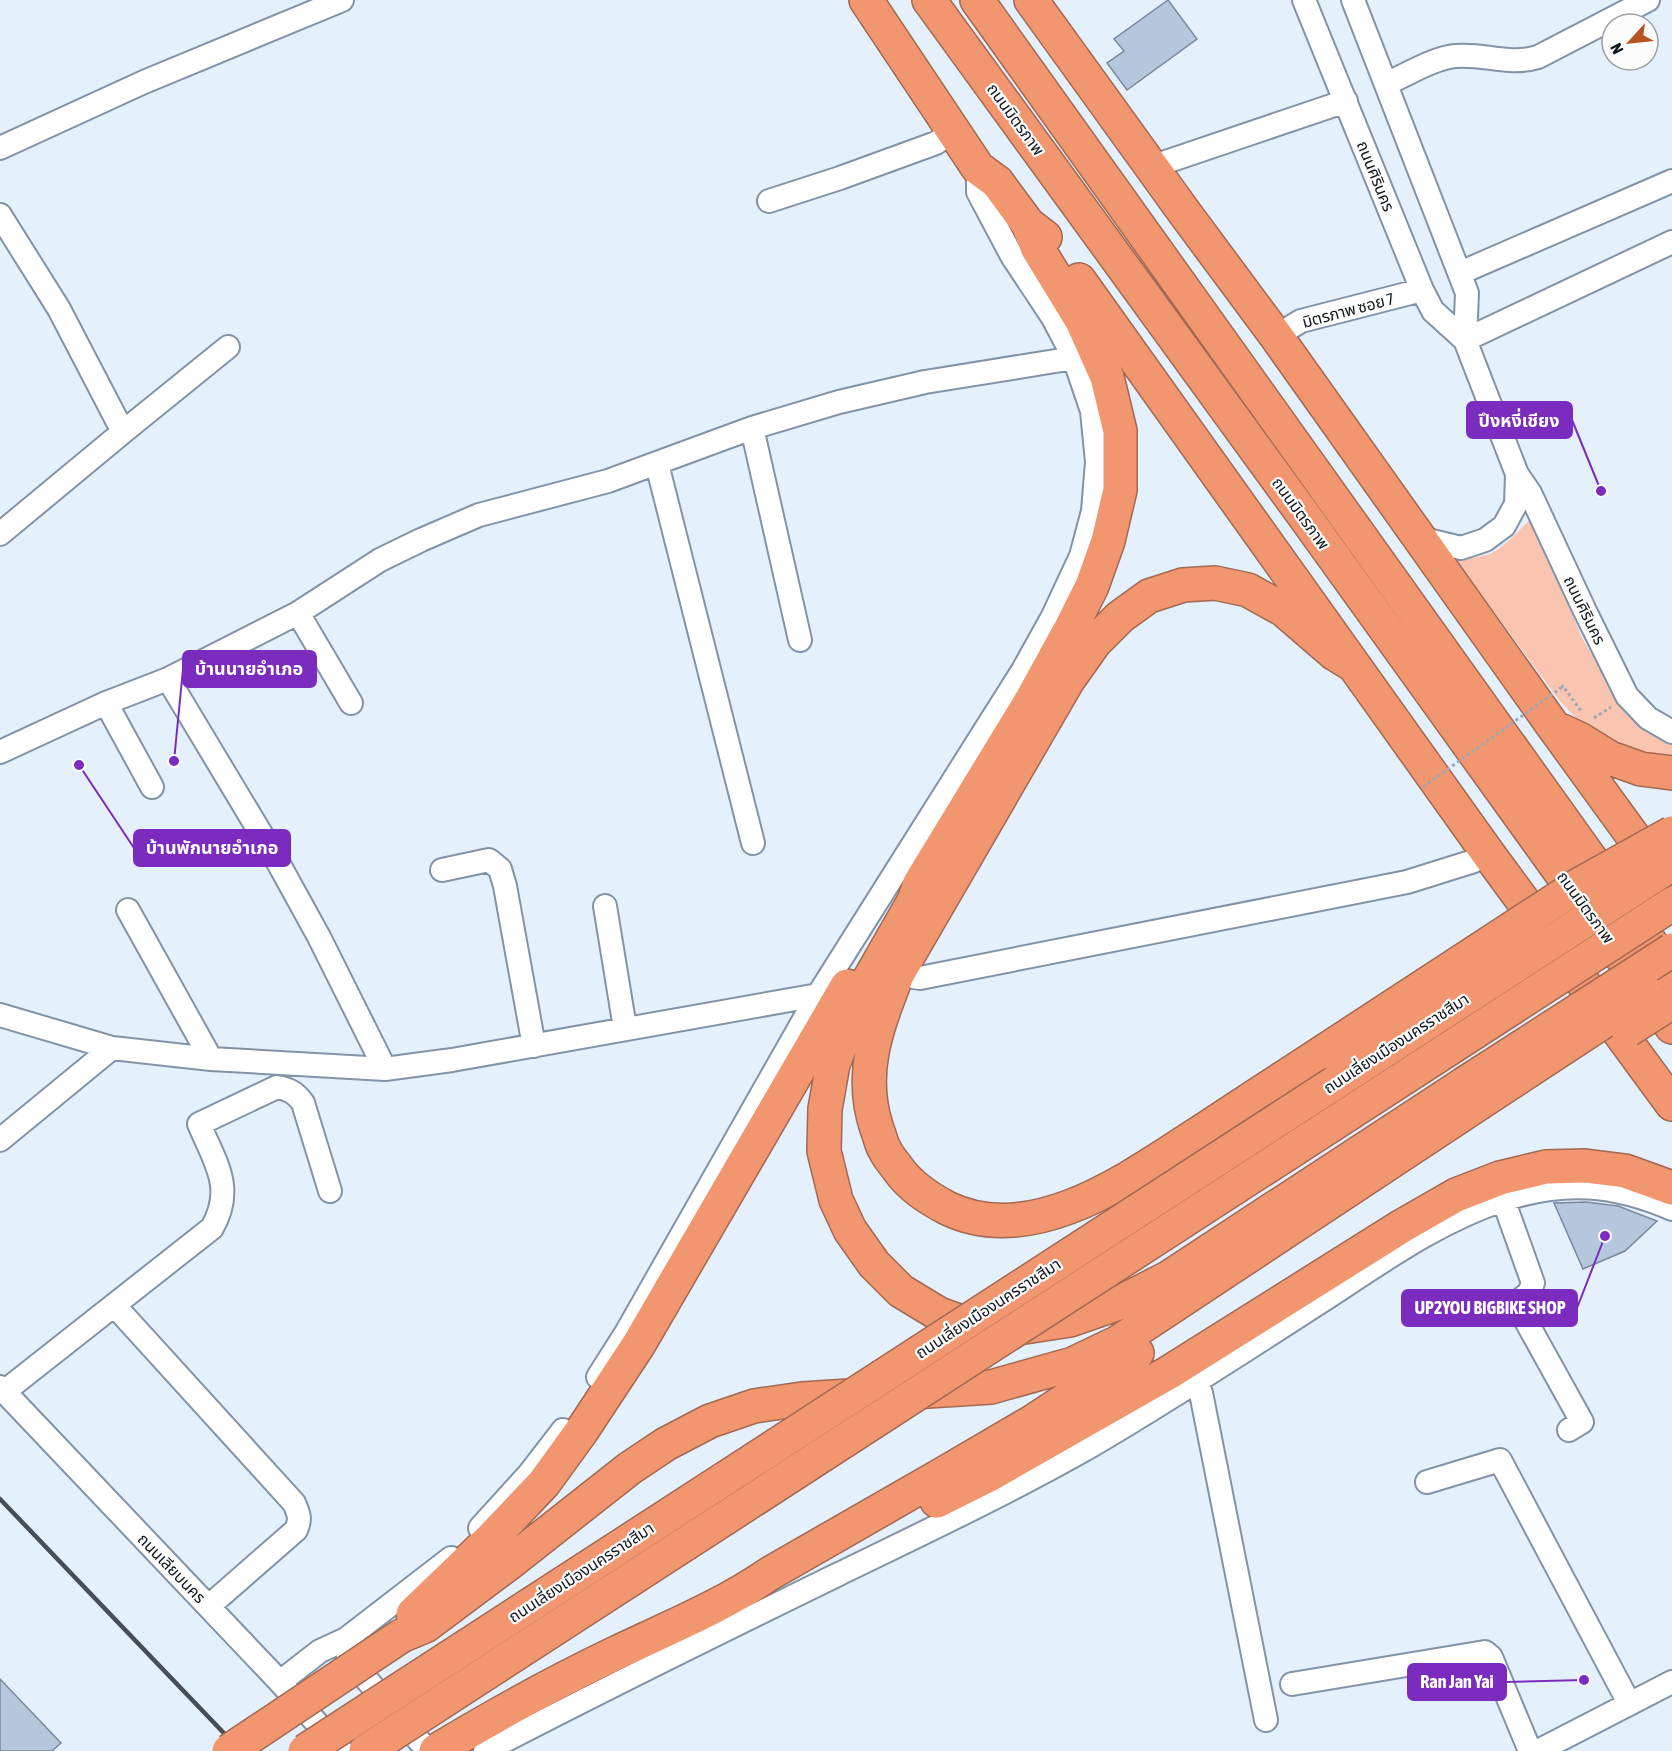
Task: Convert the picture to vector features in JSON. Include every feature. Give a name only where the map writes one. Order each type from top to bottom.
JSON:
[{"type":"highway","points":[[866,0],[978,168],[997,182],[1029,224],[1052,243],[1487,852],[1672,1104]]},
{"type":"highway","name":"ถนนมิตรภาพ","points":[[928,0],[1305,517],[1672,1027]]},
{"type":"highway","name":"ถนนมิตรภาพ","points":[[977,0],[1672,975]]},
{"type":"highway","points":[[1031,0],[1276,336],[1419,538],[1574,729],[1672,890]]},
{"type":"highway","points":[[1029,224],[1038,249],[1082,321],[1107,377],[1120,431],[1120,490],[1108,541],[1092,586],[1032,699],[920,883],[914,901],[862,992],[833,1064],[825,1109],[824,1151],[836,1200],[850,1230],[874,1264],[901,1291],[939,1314],[975,1327],[1011,1329],[1070,1320],[1119,1303],[1168,1278],[1477,1103],[1672,1002]]},
{"type":"highway","points":[[1305,517],[1316,614]]},
{"type":"highway","points":[[1353,665],[1335,654],[1284,610],[1248,590],[1215,583],[1183,585],[1149,596],[1119,617],[1095,642],[1068,680],[897,975],[880,1020],[869,1065],[871,1111],[885,1150],[904,1178],[928,1198],[957,1212],[987,1220],[1021,1220],[1059,1211],[1103,1193],[1153,1163],[1577,886],[1672,833]]},
{"type":"highway","points":[[1574,729],[1610,758],[1641,769],[1672,773]]},
{"type":"highway","name":"ถนนเลี่ยงเมืองนครราชสีมา","points":[[305,1751],[1672,864]]},
{"type":"highway","points":[[499,1552],[639,1344],[902,894],[920,883]]},
{"type":"highway","name":"ถนนเลี่ยงเมืองนครราชสีมา","points":[[366,1751],[1672,904]]},
{"type":"highway","points":[[436,1751],[597,1661],[745,1590],[1032,1422],[1477,1103],[1672,950]]},
{"type":"highway","points":[[229,1751],[400,1636],[415,1611],[499,1552],[666,1444],[710,1421],[754,1406],[802,1399],[991,1387],[1073,1364],[1117,1343],[1672,975]]},
{"type":"highway","points":[[745,1590],[774,1582],[989,1475],[1168,1373],[1402,1226],[1456,1195],[1500,1178],[1546,1167],[1585,1166],[1625,1171],[1672,1188]]},
{"type":"street","points":[[0,148],[144,82],[342,0]]},
{"type":"street","name":"ถนนศิรินคร","points":[[1304,0],[1422,290],[1433,311],[1465,340]]},
{"type":"street","name":"ถนนศิรินคร","points":[[1353,0],[1467,293],[1465,340],[1517,474],[1530,493],[1627,696],[1648,718],[1672,732]]},
{"type":"street","points":[[1386,84],[1439,60],[1454,56],[1511,61],[1525,61],[1538,57],[1648,0]]},
{"type":"street","points":[[1151,166],[1346,101]]},
{"type":"street","points":[[769,201],[936,143],[953,131]]},
{"type":"street","points":[[280,1682],[320,1651],[346,1639],[450,1559],[530,1474],[569,1423],[626,1333],[823,994],[1023,670],[1053,616],[1080,555],[1093,511],[1097,462],[1092,411],[1074,358],[1053,318],[1012,256],[978,192],[978,168]]},
{"type":"street","points":[[1460,273],[1672,181]]},
{"type":"street","points":[[0,215],[59,309],[123,432]]},
{"type":"street","points":[[1465,340],[1672,242]]},
{"type":"street","name":"มิตรภาพ ซอย 7","points":[[1276,336],[1301,321],[1422,290]]},
{"type":"street","points":[[0,534],[228,347]]},
{"type":"street","points":[[0,752],[106,703],[168,679],[298,613],[380,560],[471,519],[608,481],[752,428],[838,402],[925,382],[1074,358]]},
{"type":"street","points":[[752,428],[800,640]]},
{"type":"street","points":[[657,464],[753,843]]},
{"type":"street","name":"ถนนศิรินคร","points":[[1419,538],[1461,548],[1485,540],[1504,526],[1516,504],[1517,474]]},
{"type":"street","points":[[298,613],[351,703]]},
{"type":"street","points":[[168,679],[275,857],[319,937],[385,1069]]},
{"type":"street","points":[[106,703],[152,787]]},
{"type":"street","points":[[915,979],[1407,882],[1474,861],[1487,852]]},
{"type":"street","points":[[442,870],[489,860],[500,869],[534,1046]]},
{"type":"street","points":[[605,906],[626,1029]]},
{"type":"street","points":[[128,910],[211,1059]]},
{"type":"street","points":[[0,1015],[112,1048],[211,1059],[385,1069],[534,1046],[823,994]]},
{"type":"street","points":[[0,1140],[112,1048]]},
{"type":"street","points":[[2,1389],[212,1228],[218,1218],[224,1193],[222,1178],[199,1124],[277,1088],[287,1088],[297,1094],[303,1103],[330,1191]]},
{"type":"street","points":[[485,1751],[609,1686],[998,1496],[1090,1446],[1194,1383],[1412,1243],[1464,1216],[1503,1199],[1548,1189],[1586,1186],[1626,1192],[1672,1209]]},
{"type":"street","points":[[1503,1199],[1533,1283],[1529,1293],[1516,1303],[1582,1422],[1569,1430]]},
{"type":"street","points":[[114,1305],[294,1503],[300,1516],[296,1530],[209,1606]]},
{"type":"street","points":[[1194,1383],[1201,1393],[1266,1720]]},
{"type":"street","name":"ถนนเลียบนคร","points":[[2,1389],[209,1606],[342,1751]]},
{"type":"street","points":[[1427,1482],[1500,1460],[1629,1703]]},
{"type":"street","points":[[346,1639],[349,1659],[428,1751]]},
{"type":"street","points":[[1292,1684],[1485,1652],[1491,1657],[1530,1751]]},
{"type":"street","points":[[1538,1751],[1672,1682]]},
{"type":"path","points":[[1423,787],[1563,686],[1574,729],[1627,696]]},
{"type":"shaded area","points":[[1529,521],[1536,526],[1582,638],[1620,701],[1672,741],[1672,762],[1642,757],[1592,735],[1559,700],[1455,559],[1492,553],[1506,544]]},
{"type":"building","points":[[1168,0],[1197,39],[1127,90],[1107,63],[1124,51],[1114,39]]},
{"type":"building","points":[[1586,1202],[1618,1206],[1657,1221],[1625,1251],[1583,1269],[1554,1203]]},
{"type":"building","points":[[0,1679],[61,1743],[52,1751],[0,1751]]},
{"type":"railway","points":[[0,1499],[241,1751]]},
{"type":"place","name":"ปึงหงี่เชียง","points":[[1601,491]]},
{"type":"place","name":"บ้านนายอำเภอ","points":[[174,761]]},
{"type":"place","name":"บ้านพักนายอำเภอ","points":[[79,765]]},
{"type":"place","name":"UP2YOU BIGBIKE SHOP","points":[[1605,1236]]},
{"type":"place","name":"Ran Jan Yai","points":[[1584,1680]]}]
